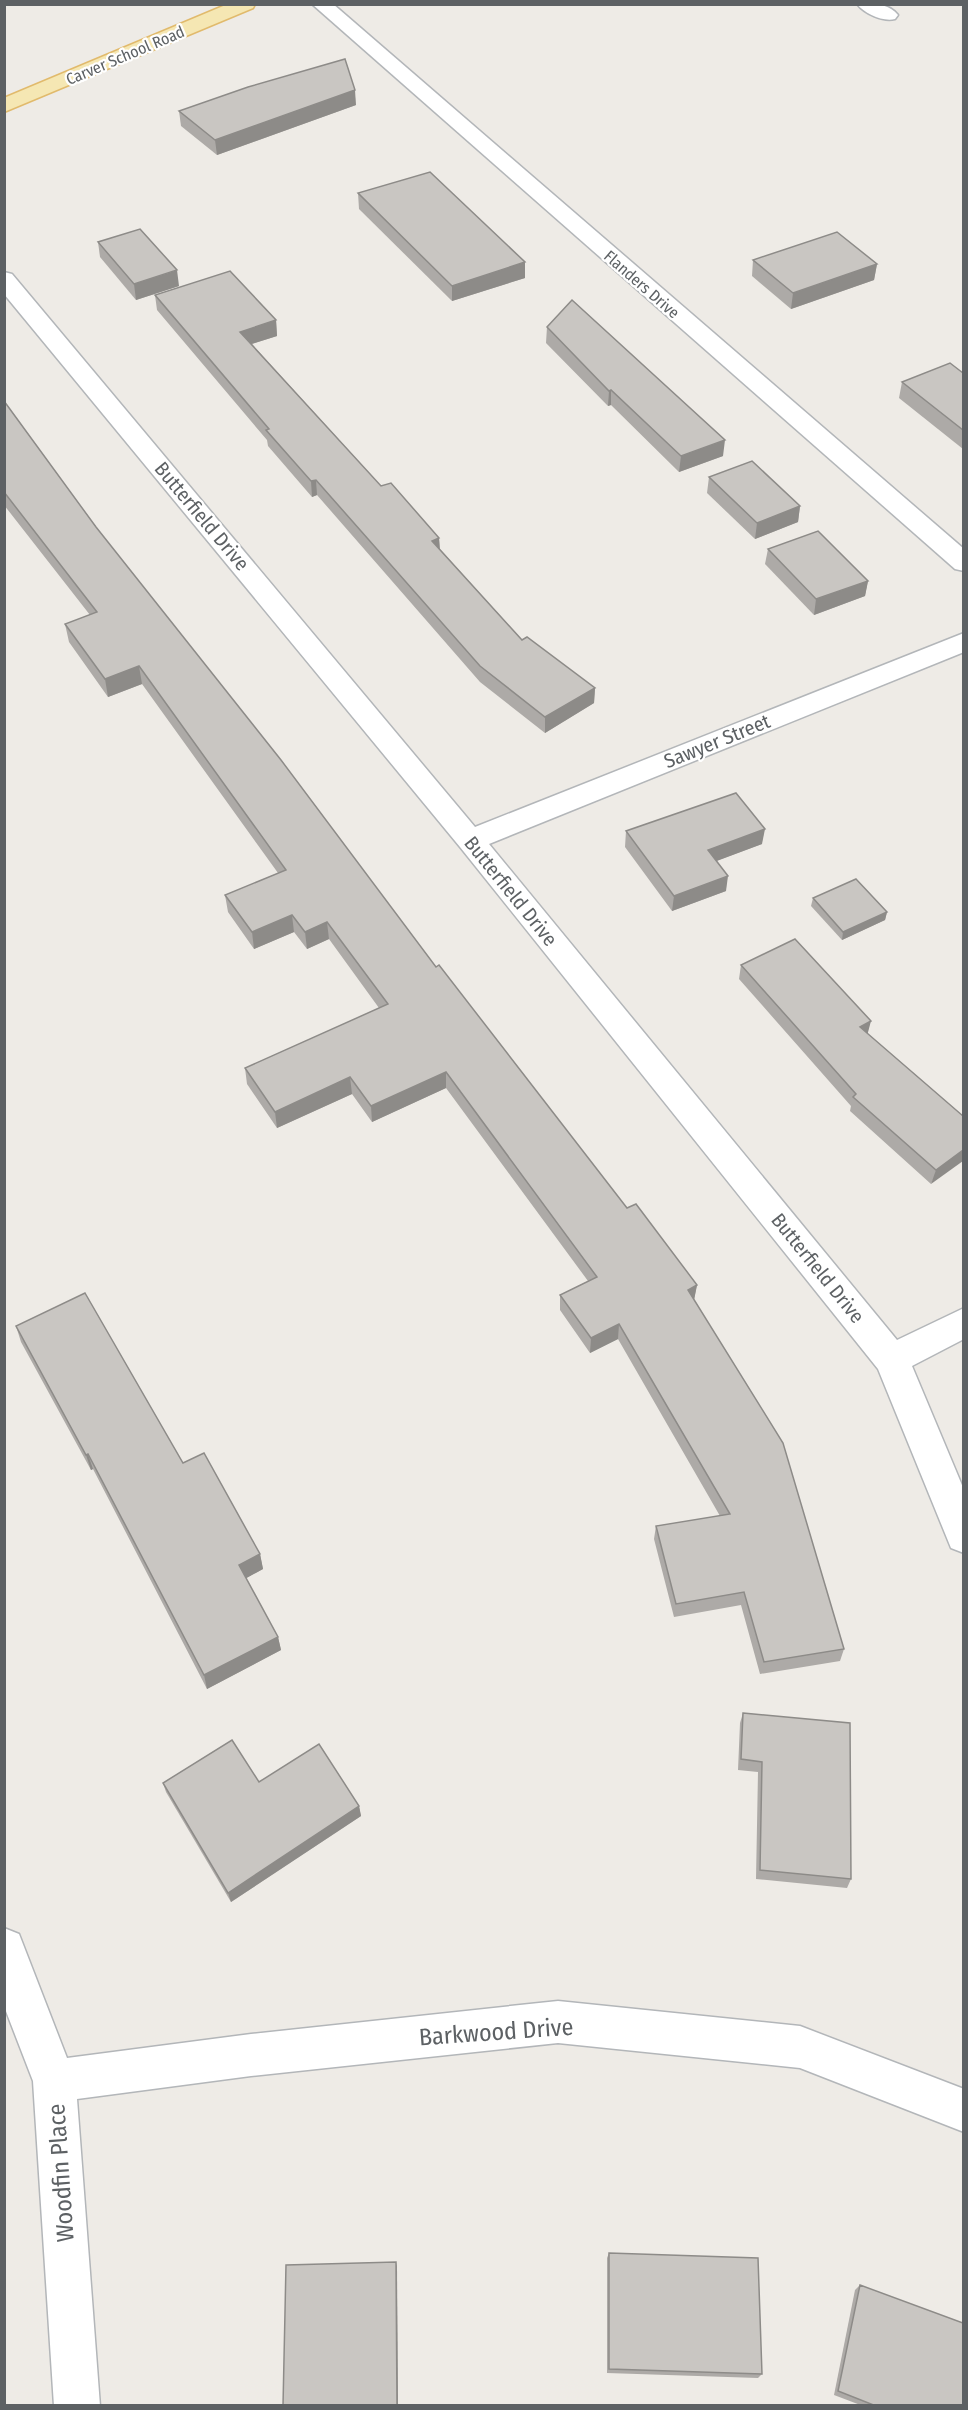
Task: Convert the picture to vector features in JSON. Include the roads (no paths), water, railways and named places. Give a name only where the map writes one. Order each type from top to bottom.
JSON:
[{"type":"main road","name":"Carver School Road","points":[[4,106],[246,4]]},
{"type":"street","name":"Flanders Drive","points":[[321,4],[963,562]]},
{"type":"street","points":[[866,4],[888,15]]},
{"type":"street","name":"Butterfield Drive","points":[[4,279],[470,840],[892,1360],[963,1536]]},
{"type":"street","name":"Sawyer Street","points":[[470,840],[963,642]]},
{"type":"street","points":[[892,1360],[963,1322]]},
{"type":"street","name":"Woodfin Place","points":[[4,1949],[54,2081],[78,2406]]},
{"type":"street","name":"Barkwood Drive","points":[[54,2081],[251,2055],[558,2022],[800,2047],[963,2111]]}]
